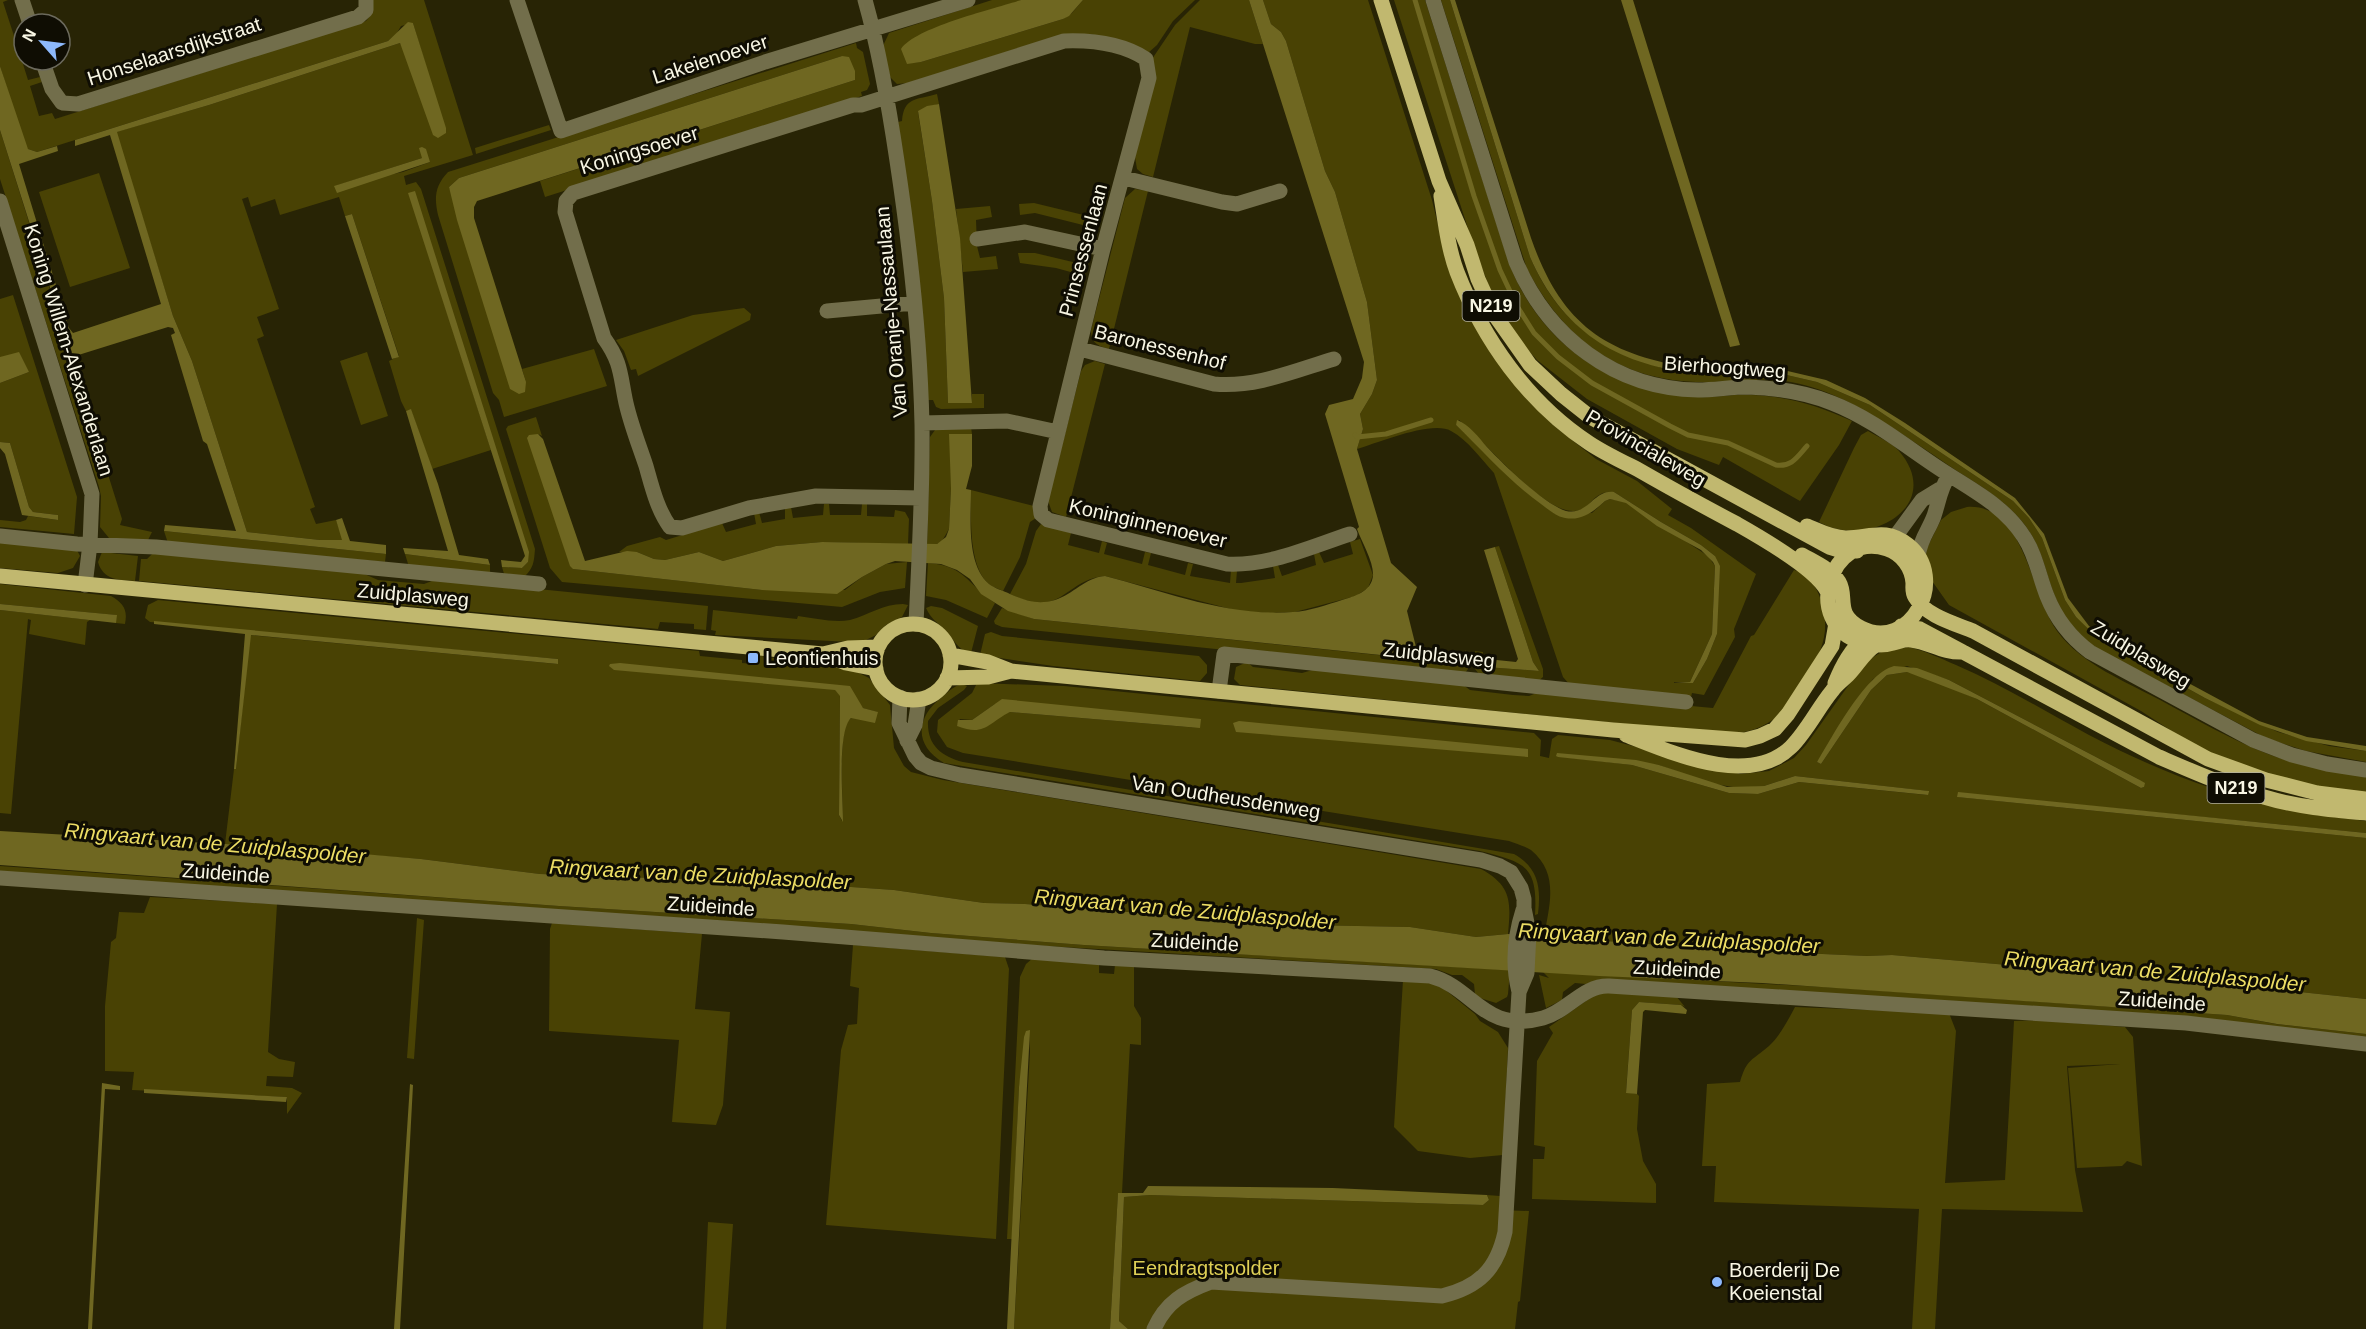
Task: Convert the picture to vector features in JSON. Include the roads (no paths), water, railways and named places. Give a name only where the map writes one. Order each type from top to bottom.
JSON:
[{"type":"main road","name":"Provincialeweg","points":[[1381,0],[1439,181],[1458,221],[1478,279],[1494,314],[1530,365],[1590,417],[1773,518],[1798,522],[1857,544]]},
{"type":"main road","name":"Provincialeweg","points":[[1439,181],[1445,227],[1457,271],[1479,321],[1515,376],[1558,419],[1589,443],[1763,539],[1812,572],[1823,583],[1827,591]]},
{"type":"main road","name":"N219","points":[[1857,544],[1874,534],[1891,543]]},
{"type":"main road","name":"Provincialeweg","points":[[1763,539],[1798,552],[1832,574]]},
{"type":"main road","points":[[1891,543],[1908,545],[1918,556]]},
{"type":"main road","points":[[1891,543],[1909,568],[1912,591],[1921,604]]},
{"type":"main road","points":[[1827,591],[1832,574],[1839,563],[1857,544]]},
{"type":"main road","name":"N219","points":[[1918,556],[1931,596],[1973,631]]},
{"type":"main road","points":[[1613,730],[1656,746],[1728,767],[1758,765],[1773,761],[1792,746],[1833,689],[1850,673],[1875,638],[1846,615],[1840,584],[1832,574]]},
{"type":"main road","name":"Zuidplasweg","points":[[0,576],[823,654],[846,663],[876,669]]},
{"type":"main road","points":[[1902,633],[1921,604],[1926,586]]},
{"type":"main road","name":"N219","points":[[1827,591],[1829,607],[1836,623],[1846,634],[1859,642],[1875,638],[1892,643],[1902,633],[1913,640],[1951,653],[1963,652],[2159,757],[2199,775],[2266,798],[2313,808],[2366,813]]},
{"type":"main road","name":"N219","points":[[1921,604],[1946,621],[1973,631],[2208,759],[2266,780],[2318,793],[2366,799]]},
{"type":"main road","points":[[950,655],[988,662],[1011,671],[1613,730],[1744,740],[1775,729],[1802,696],[1832,646],[1836,623]]},
{"type":"main road","points":[[916,624],[938,633],[946,643],[951,666],[947,678],[936,692],[919,699],[900,698],[884,686],[876,669],[875,658],[884,637],[904,625],[916,624]]},
{"type":"main road","points":[[1833,689],[1841,668],[1859,642]]},
{"type":"main road","name":"Zuidplasweg","points":[[823,654],[848,648],[878,647]]},
{"type":"main road","points":[[947,678],[988,677],[1011,671]]},
{"type":"street","name":"Lakeienoever","points":[[517,0],[561,131],[765,62],[968,0]]},
{"type":"street","name":"Van Oranje-Nassaulaan","points":[[865,0],[887,96],[903,202],[914,303],[922,423],[916,624]]},
{"type":"street","name":"Bierhoogtweg","points":[[1433,0],[1516,262],[1532,296],[1565,336],[1602,364],[1623,374],[1653,383],[1698,390],[1748,387],[1775,389],[1830,402],[1865,419],[1949,475]]},
{"type":"street","name":"Honselaarsdijkstraat","points":[[46,72],[52,89],[62,104],[78,104],[358,17],[366,5]]},
{"type":"street","name":"Koningsoever","points":[[921,498],[816,496],[749,508],[682,528],[670,526],[661,515],[626,404],[623,378],[613,351],[604,338],[564,206],[573,193],[1064,41],[1085,40],[1134,52],[1146,59],[1149,78]]},
{"type":"street","name":"Prinsessenlaan","points":[[1041,514],[1040,506],[1103,249],[1124,178],[1149,78]]},
{"type":"street","points":[[1124,178],[1237,204],[1280,191]]},
{"type":"street","name":"Koning Willem-Alexanderlaan","points":[[0,201],[90,486],[92,503],[90,544],[85,585]]},
{"type":"street","points":[[977,239],[1025,232],[1103,249]]},
{"type":"street","points":[[827,311],[914,303]]},
{"type":"street","name":"Baronessenhof","points":[[1080,349],[1214,384],[1232,386],[1251,384],[1334,359]]},
{"type":"street","points":[[922,423],[1007,421],[1058,432]]},
{"type":"street","points":[[1918,556],[1920,541],[1933,518],[1940,489],[1949,475]]},
{"type":"street","name":"Zuidplasweg","points":[[1949,475],[1995,506],[2016,525],[2033,553],[2052,610],[2067,632],[2090,652],[2253,740],[2292,755],[2327,764],[2366,770]]},
{"type":"street","points":[[1891,543],[1922,500],[1940,489]]},
{"type":"street","name":"Koninginnenoever","points":[[1041,514],[1047,520],[1227,564],[1243,565],[1266,561],[1350,534]]},
{"type":"street","name":"Zuidplasweg","points":[[0,536],[156,547],[538,584]]},
{"type":"street","name":"Zuidplasweg","points":[[1219,691],[1224,654],[1686,702]]},
{"type":"street","name":"Van Oudheusdenweg","points":[[900,698],[899,723],[910,748],[921,763],[931,768],[960,775],[1481,860],[1510,872],[1521,888],[1524,899],[1523,932],[1505,1232],[1499,1255],[1484,1276],[1465,1289],[1442,1296],[1211,1282],[1178,1297],[1168,1305],[1154,1329]]},
{"type":"street","points":[[907,741],[915,725],[919,699]]},
{"type":"street","name":"Zuideinde","points":[[0,878],[783,932],[1104,958],[1430,976],[1442,979],[1488,1014],[1518,1020],[1550,1016],[1596,987],[1610,986],[2186,1023],[2366,1044]]},
{"type":"waterway","points":[[1415,0],[1474,196],[1500,270],[1517,306],[1534,333],[1558,357],[1592,383],[1688,435],[1728,443],[1776,465],[1790,463],[1807,446]]},
{"type":"waterway","points":[[1355,435],[1357,437],[1386,434],[1431,420]]},
{"type":"place","name":"Leontienhuis","points":[[753,658]]},
{"type":"place","name":"Boerderij De Koeienstal","points":[[1717,1282]]},
{"type":"water label","name":"Ringvaart van de Zuidplaspolder","points":[[215,843]]},
{"type":"water label","name":"Ringvaart van de Zuidplaspolder","points":[[700,874]]},
{"type":"water label","name":"Ringvaart van de Zuidplaspolder","points":[[1185,909]]},
{"type":"water label","name":"Ringvaart van de Zuidplaspolder","points":[[1669,938]]},
{"type":"water label","name":"Ringvaart van de Zuidplaspolder","points":[[2155,971]]},
{"type":"park label","name":"Eendragtspolder","points":[[1206,1268]]}]
